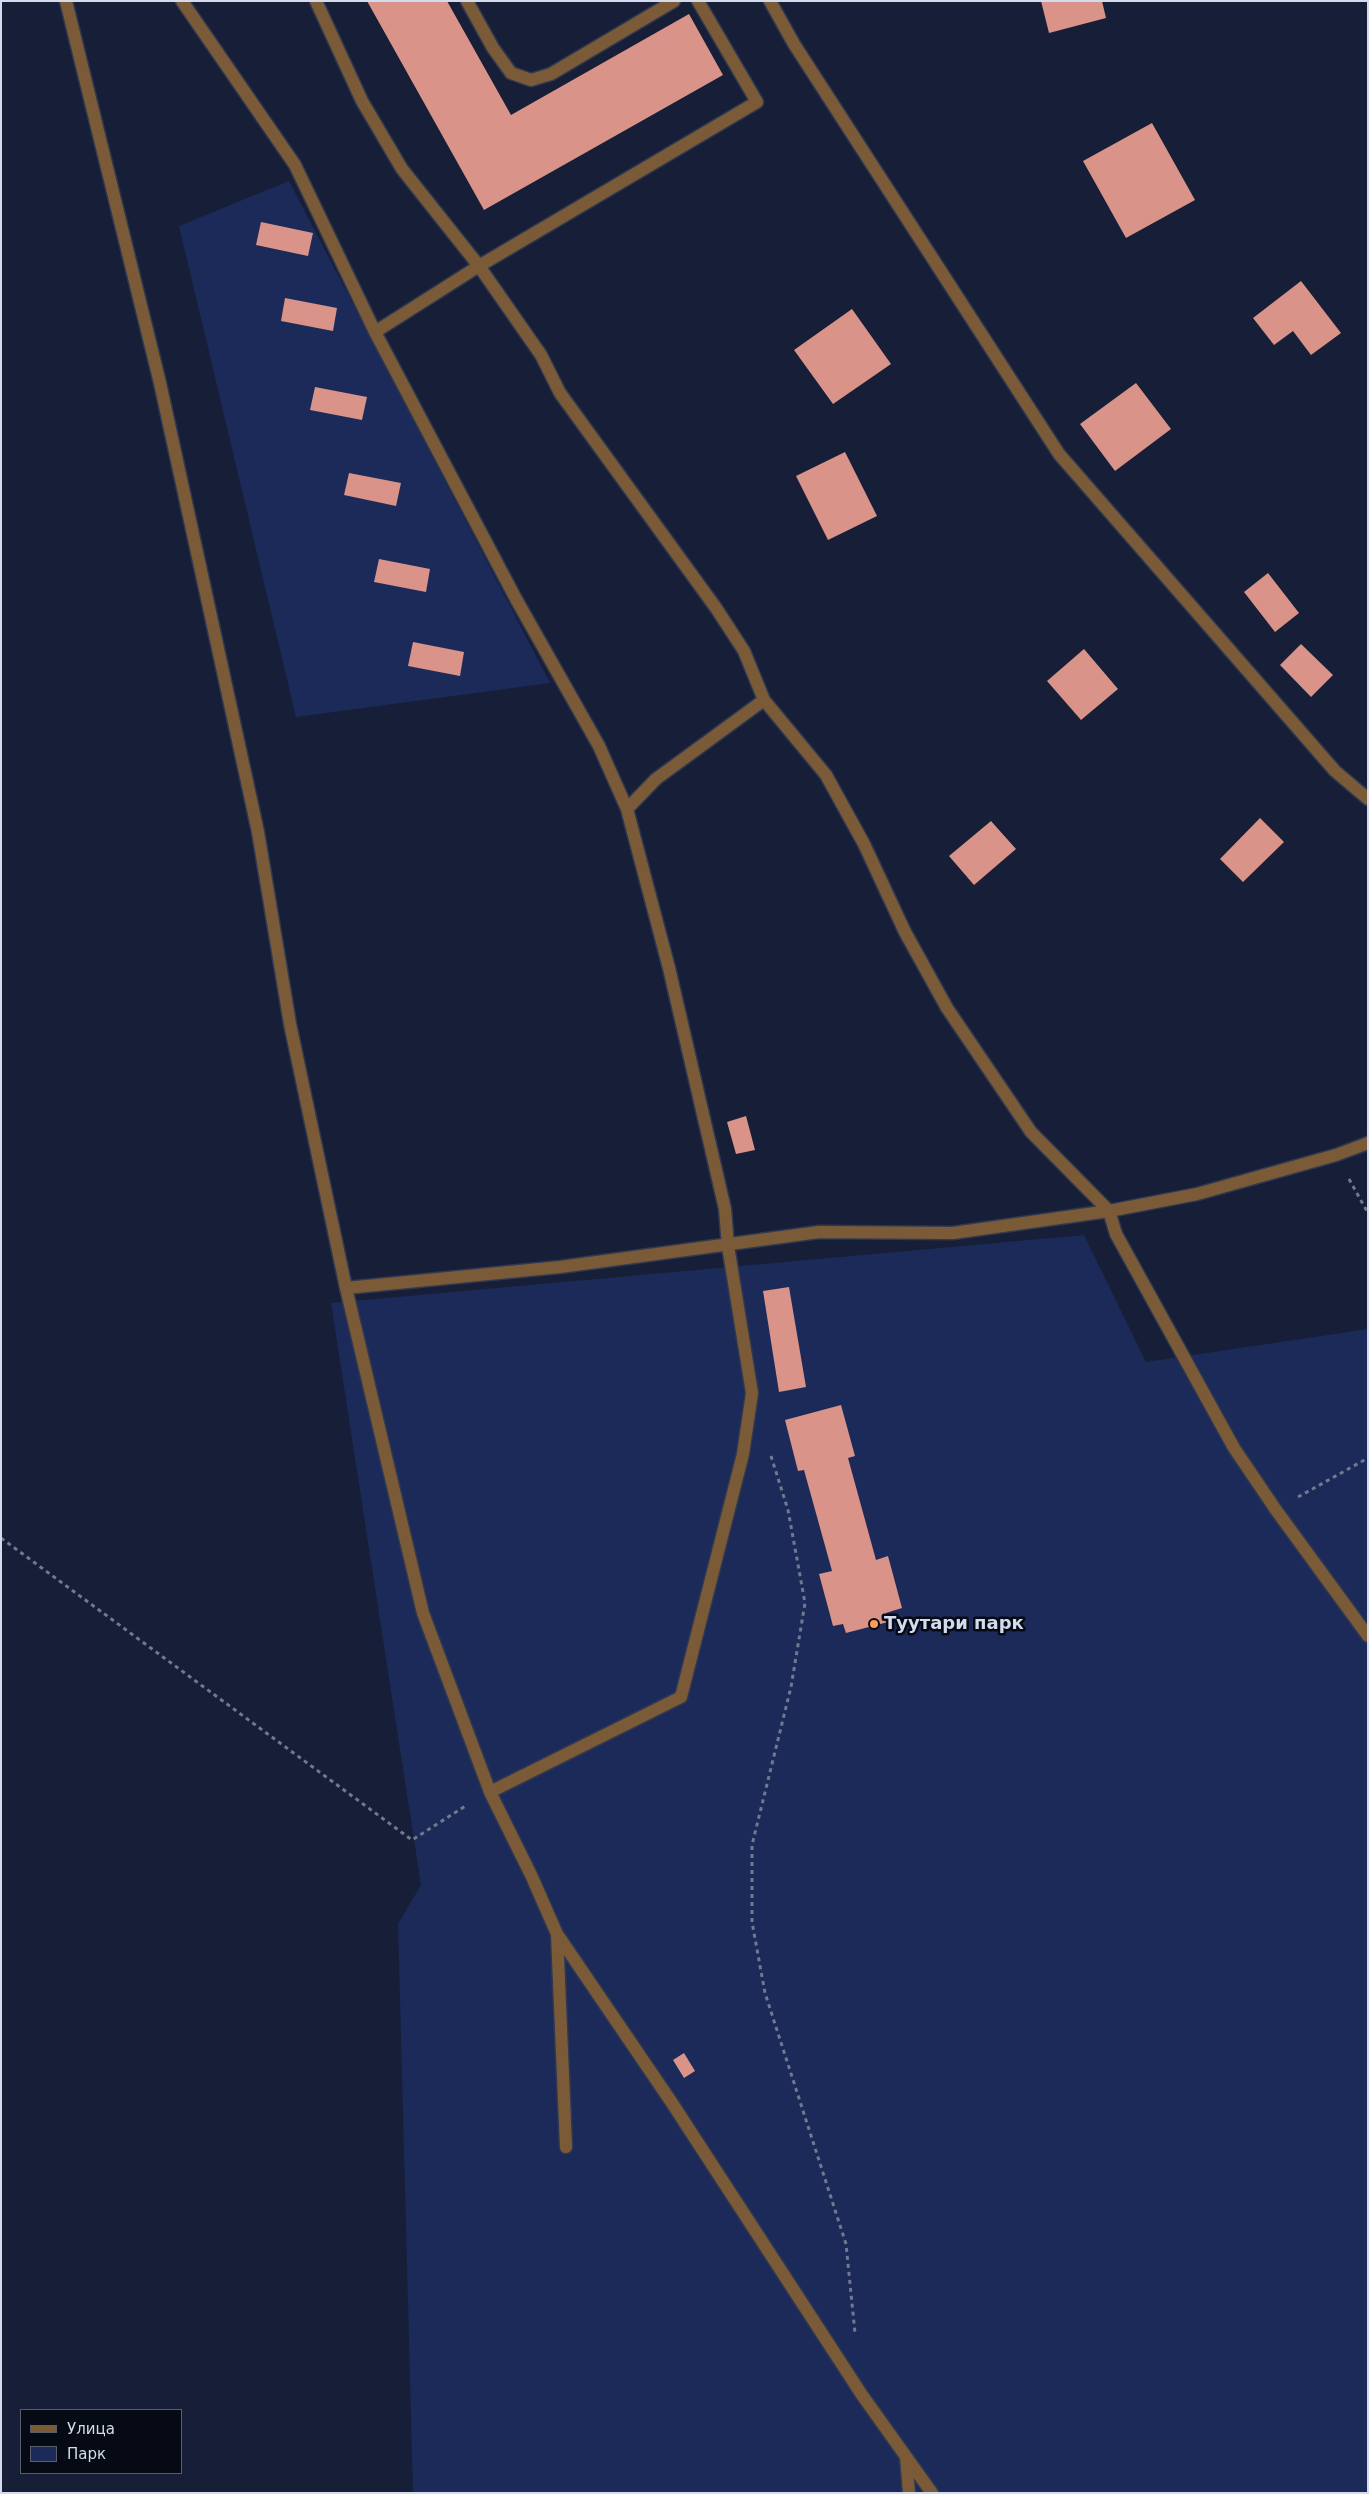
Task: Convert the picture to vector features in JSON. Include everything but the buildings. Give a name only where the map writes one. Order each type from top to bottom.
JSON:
[{"type":"street","points":[[66,1],[160,383],[258,832],[290,1024],[346,1288],[423,1613],[490,1792],[532,1877],[557,1934],[672,2103],[856,2387],[932,2493]]},
{"type":"street","points":[[182,1],[295,165],[375,332],[516,599],[599,746],[627,810],[669,968],[725,1209],[728,1246],[752,1393],[743,1454],[681,1697],[490,1792]]},
{"type":"street","points":[[316,1],[362,101],[402,169],[479,266],[541,355],[560,393],[716,608],[744,651],[764,700],[826,775],[864,844],[905,932],[947,1008],[1031,1132],[1109,1211],[1116,1234],[1224,1430],[1276,1510],[1368,1636]]},
{"type":"street","points":[[467,1],[493,48],[511,73],[531,80],[551,74],[674,1]]},
{"type":"street","points":[[375,332],[479,266],[757,102],[698,1]]},
{"type":"street","points":[[770,1],[794,44],[1059,454],[1335,770],[1368,799]]},
{"type":"street","points":[[627,810],[656,779],[764,700]]},
{"type":"street","points":[[346,1288],[560,1267],[728,1246],[819,1232],[953,1233],[1109,1211],[1197,1194],[1336,1155],[1368,1143]]},
{"type":"street","points":[[557,1934],[566,2147]]},
{"type":"street","points":[[906,2457],[909,2493]]},
{"type":"path","points":[[1336,1155],[1368,1213]]},
{"type":"path","points":[[769,1447],[788,1510],[805,1603],[791,1687],[752,1845],[752,1922],[765,1993],[846,2244],[856,2339]]},
{"type":"path","points":[[1276,1510],[1368,1458]]},
{"type":"path","points":[[1,1538],[412,1840],[490,1792]]},
{"type":"green space","points":[[289,181],[550,683],[296,717],[179,226]]},
{"type":"green space","name":"Туутари парк","points":[[1084,1235],[1146,1362],[1368,1329],[1368,2493],[413,2493],[398,1924],[421,1885],[331,1303]]},
{"type":"place","name":"Туутари парк","points":[[874,1624]]}]
